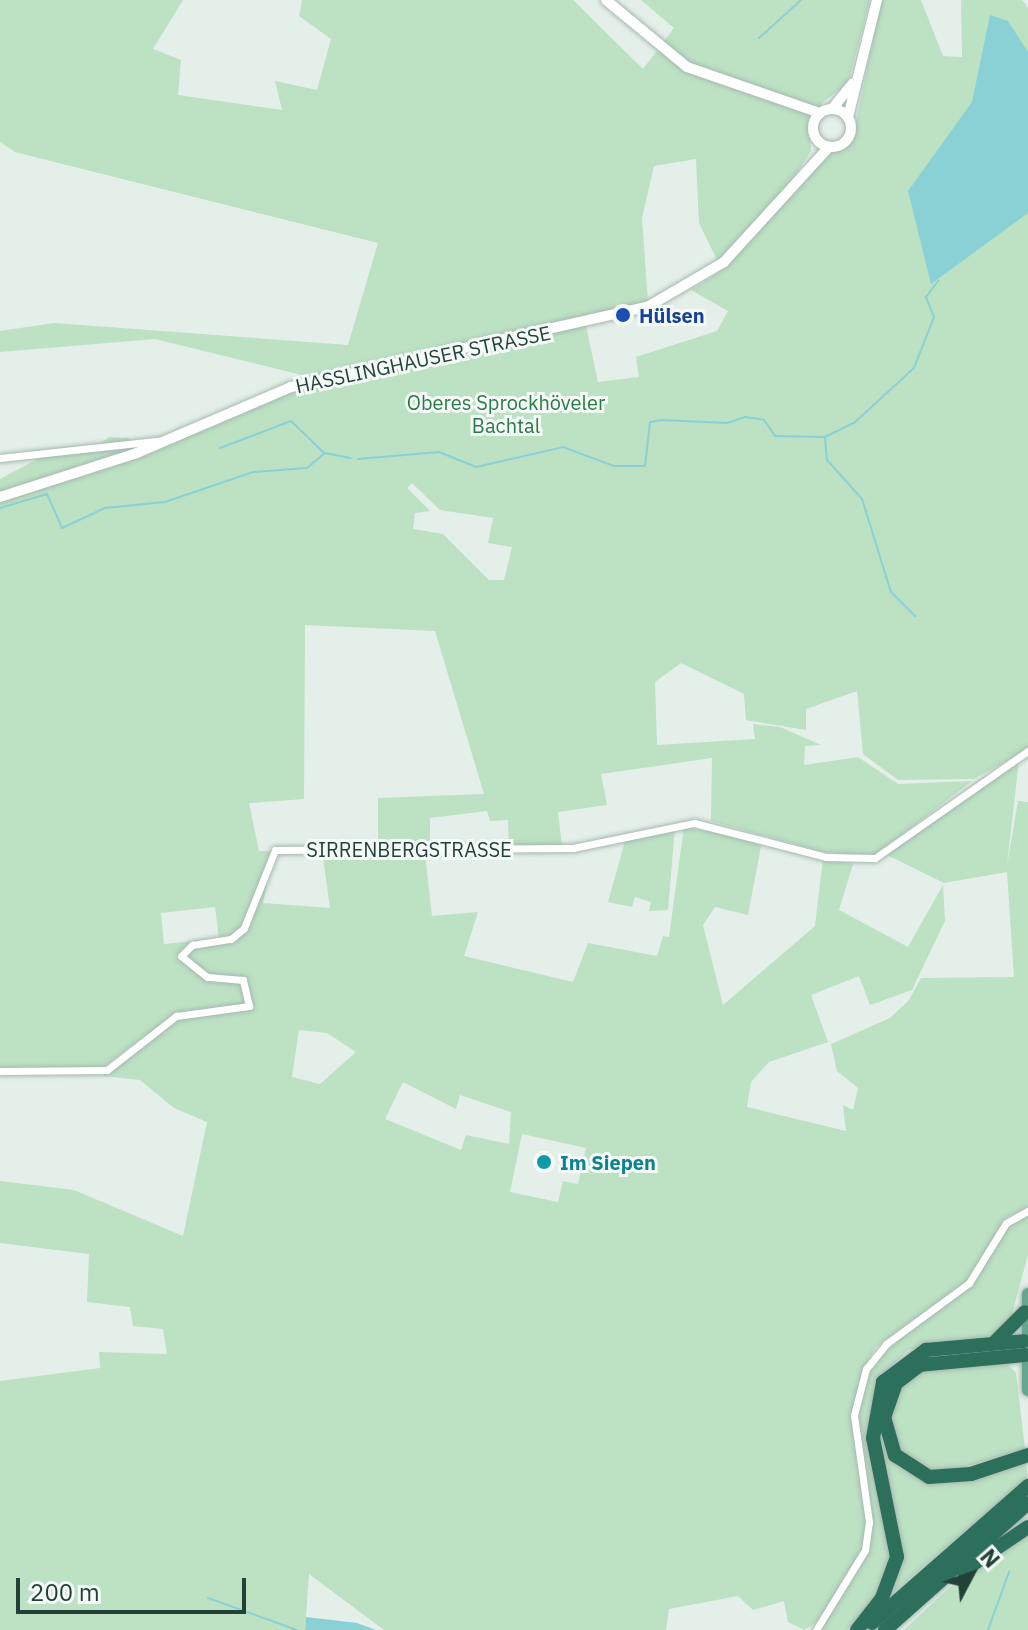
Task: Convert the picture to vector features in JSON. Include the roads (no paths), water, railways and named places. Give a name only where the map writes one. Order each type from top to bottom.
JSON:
[{"type":"highway","points":[[993,1344],[1025,1312]]},
{"type":"highway","points":[[857,1630],[882,1598],[897,1557],[873,1438],[880,1386],[895,1366],[923,1351],[993,1344],[1025,1348]]},
{"type":"highway","points":[[1025,1348],[950,1357],[918,1366],[894,1386],[884,1417],[894,1453],[924,1475],[971,1474],[1028,1455]]},
{"type":"highway","points":[[866,1630],[1028,1486]]},
{"type":"highway","points":[[885,1630],[1028,1503]]},
{"type":"highway","points":[[891,1630],[1028,1527]]},
{"type":"main road","points":[[606,0],[687,67],[792,108],[820,113],[832,109],[855,81]]},
{"type":"main road","points":[[792,108],[813,124],[816,138],[829,147],[849,138],[848,117],[855,81],[877,0]]},
{"type":"main road","points":[[832,109],[848,117]]},
{"type":"main road","points":[[813,124],[820,113]]},
{"type":"main road","name":"HASSLINGHAUSER STRASSE","points":[[809,167],[816,138]]},
{"type":"main road","name":"HASSLINGHAUSER STRASSE","points":[[0,497],[168,440],[300,384],[649,306],[724,262],[829,147]]},
{"type":"main road","points":[[1028,1294],[1025,1312],[1028,1390]]},
{"type":"street","points":[[0,458],[168,440]]},
{"type":"street","name":"SIRRENBERGSTRASSE","points":[[0,1071],[107,1070],[176,1016],[249,1006],[243,980],[207,977],[181,956],[192,945],[231,939],[244,928],[275,850],[573,848],[694,823],[826,857],[875,858],[1028,751]]},
{"type":"street","points":[[816,1630],[865,1550],[869,1522],[854,1415],[866,1369],[886,1344],[969,1283],[1007,1222],[1028,1211]]},
{"type":"water","points":[[990,15],[1008,21],[1028,52],[1028,213],[931,284],[908,191],[972,102]]},
{"type":"water","points":[[306,1617],[357,1623],[376,1630],[305,1630]]},
{"type":"waterway","points":[[759,38],[801,0]]},
{"type":"waterway","points":[[358,459],[439,452],[476,467],[563,447],[614,466],[645,466],[650,422],[661,420],[727,423],[746,417],[764,420],[775,436],[825,437],[854,423],[914,368],[934,317],[926,297],[939,280]]},
{"type":"waterway","points":[[220,448],[291,421],[324,453]]},
{"type":"waterway","points":[[825,438],[827,460],[862,499],[891,592],[915,616]]},
{"type":"waterway","points":[[0,508],[47,494],[62,528],[105,508],[165,502],[253,472],[307,468],[325,453],[351,458]]},
{"type":"waterway","points":[[988,1630],[1009,1572]]},
{"type":"waterway","points":[[208,1598],[297,1630]]},
{"type":"place","name":"Hülsen","points":[[623,315]]},
{"type":"place","name":"Im Siepen","points":[[544,1162]]},
{"type":"park label","name":"Oberes Sprockhöveler Bachtal","points":[[506,414]]}]
